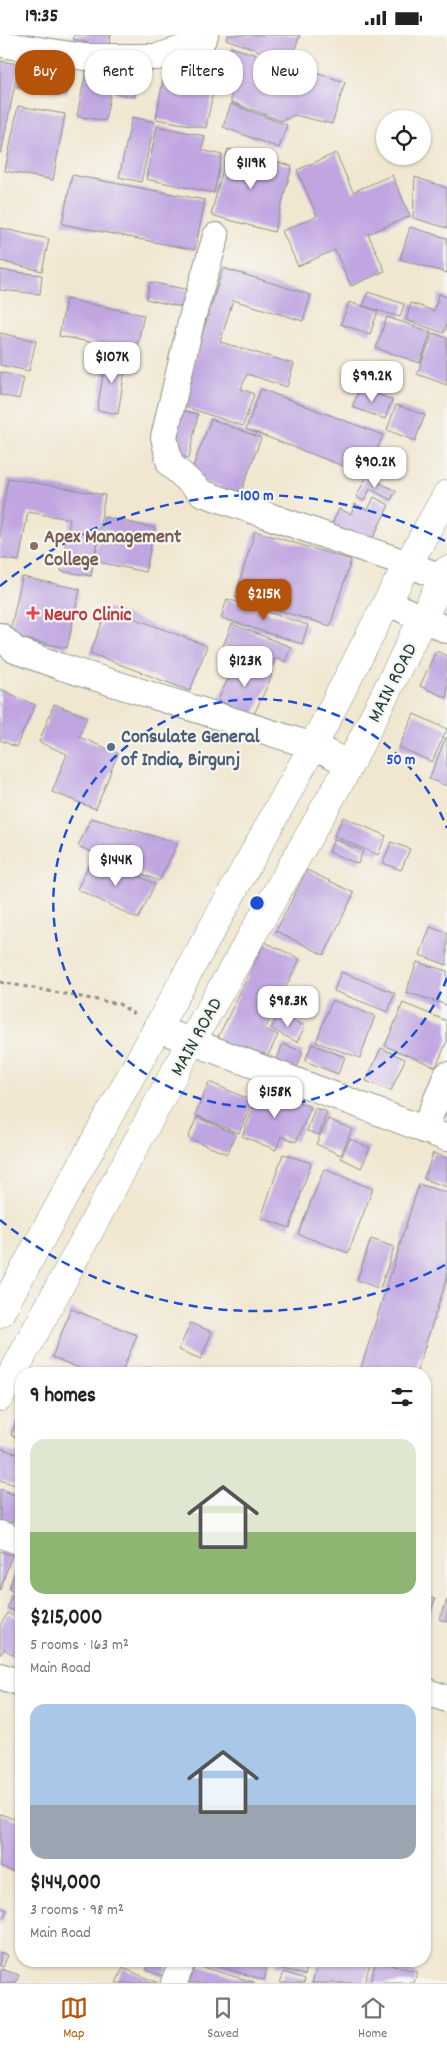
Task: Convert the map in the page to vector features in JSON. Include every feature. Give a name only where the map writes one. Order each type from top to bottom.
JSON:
[{"type":"main road","name":"MAIN ROAD","points":[[0,1313],[313,745],[387,602],[447,494]]},
{"type":"main road","name":"MAIN ROAD","points":[[16,1367],[191,1042],[350,764],[445,574]]},
{"type":"main road","name":"MAIN ROAD","points":[[0,1397],[15,1369]]},
{"type":"street","points":[[0,44],[84,57],[157,57],[201,43],[205,35]]},
{"type":"street","points":[[216,236],[192,318],[164,437],[170,464],[202,493],[408,564],[445,574]]},
{"type":"street","points":[[387,602],[447,630]]},
{"type":"street","points":[[0,636],[15,650],[62,667],[313,745],[350,764]]},
{"type":"street","points":[[156,1028],[435,1134],[447,1075]]},
{"type":"street","points":[[0,1533],[15,1539]]},
{"type":"street","points":[[0,1675],[15,1681]]},
{"type":"street","points":[[431,1693],[447,1699]]},
{"type":"street","points":[[174,1983],[180,1967]]},
{"type":"path","points":[[0,982],[119,1004],[156,1028]]},
{"type":"building","points":[[74,35],[111,35],[108,48],[73,39]]},
{"type":"building","points":[[228,35],[300,35],[294,50],[257,50],[226,39]]},
{"type":"building","points":[[243,51],[253,54],[253,95],[317,95],[317,73],[345,82],[332,124],[294,115],[282,121],[231,102],[231,95],[243,95]]},
{"type":"building","points":[[0,61],[15,63],[15,84],[0,153]]},
{"type":"building","points":[[85,76],[85,95],[110,95],[105,121],[77,116]]},
{"type":"building","points":[[162,86],[162,95],[212,95],[206,128],[156,119]]},
{"type":"building","points":[[231,104],[287,125],[279,148],[223,127]]},
{"type":"building","points":[[18,106],[65,114],[53,180],[5,171]]},
{"type":"building","points":[[132,117],[155,122],[141,182],[119,177]]},
{"type":"building","points":[[157,126],[205,136],[202,150],[222,155],[214,193],[146,179]]},
{"type":"building","points":[[228,149],[292,166],[274,232],[211,215]]},
{"type":"building","points":[[336,153],[353,192],[392,175],[410,216],[368,234],[385,271],[351,286],[335,250],[298,266],[282,231],[317,216],[297,170]]},
{"type":"building","points":[[72,175],[205,200],[195,250],[62,224]]},
{"type":"building","points":[[415,177],[447,188],[447,228],[413,218]]},
{"type":"building","points":[[410,227],[447,238],[447,273],[400,259]]},
{"type":"building","points":[[0,228],[49,239],[42,271],[0,261]]},
{"type":"building","points":[[223,268],[311,295],[303,321],[233,300],[220,342],[294,364],[287,387],[247,374],[241,389],[254,394],[243,426],[180,405]]},
{"type":"building","points":[[0,270],[42,275],[40,294],[0,290]]},
{"type":"building","points":[[150,282],[189,290],[186,308],[146,299]]},
{"type":"building","points":[[368,292],[404,304],[400,317],[363,306]]},
{"type":"building","points":[[439,294],[447,297],[447,324],[444,333],[406,320],[411,303],[434,311]]},
{"type":"building","points":[[66,299],[144,315],[136,351],[59,336]]},
{"type":"building","points":[[349,302],[378,311],[370,334],[341,324]]},
{"type":"building","points":[[387,317],[431,332],[420,363],[376,348]]},
{"type":"building","points":[[0,333],[36,341],[29,371],[0,365]]},
{"type":"building","points":[[433,333],[447,338],[447,385],[417,374]]},
{"type":"building","points":[[107,353],[127,357],[118,414],[97,410]]},
{"type":"building","points":[[0,372],[24,378],[19,399],[0,395]]},
{"type":"building","points":[[360,387],[392,400],[385,419],[352,407]]},
{"type":"building","points":[[261,389],[383,435],[367,475],[246,429]]},
{"type":"building","points":[[396,405],[425,415],[415,441],[387,430]]},
{"type":"building","points":[[181,410],[198,414],[189,458],[172,454]]},
{"type":"building","points":[[211,419],[261,438],[240,495],[189,477]]},
{"type":"building","points":[[367,476],[396,491],[391,500],[370,489],[364,501],[356,497]]},
{"type":"building","points":[[8,478],[105,495],[91,576],[61,571],[70,519],[28,512],[19,561],[0,558],[0,524]]},
{"type":"building","points":[[374,497],[389,505],[369,546],[330,528],[339,509],[351,514],[355,504],[368,510]]},
{"type":"building","points":[[104,517],[155,528],[145,572],[94,561]]},
{"type":"building","points":[[255,531],[351,560],[330,626],[235,597]]},
{"type":"building","points":[[22,577],[80,589],[67,648],[9,636]]},
{"type":"building","points":[[227,599],[308,625],[302,644],[221,618]]},
{"type":"building","points":[[108,608],[207,646],[190,691],[90,653]]},
{"type":"building","points":[[232,624],[291,647],[285,662],[276,657],[272,666],[223,646]]},
{"type":"building","points":[[436,651],[447,656],[447,698],[420,686]]},
{"type":"building","points":[[237,660],[272,676],[253,716],[218,700]]},
{"type":"building","points":[[0,689],[35,705],[16,747],[0,740]]},
{"type":"building","points":[[54,704],[87,717],[79,737],[118,753],[96,809],[52,792],[67,754],[39,742]]},
{"type":"building","points":[[414,714],[447,729],[432,762],[399,747]]},
{"type":"building","points":[[447,738],[447,786],[429,779]]},
{"type":"building","points":[[343,817],[386,836],[378,855],[334,836]]},
{"type":"building","points":[[91,818],[178,843],[159,881],[78,846]]},
{"type":"building","points":[[334,839],[363,851],[358,864],[329,852]]},
{"type":"building","points":[[391,842],[410,849],[401,870],[383,863]]},
{"type":"building","points":[[94,855],[155,884],[138,919],[77,889]]},
{"type":"building","points":[[307,870],[354,893],[324,955],[276,931]]},
{"type":"building","points":[[430,927],[447,933],[447,965],[420,955]]},
{"type":"building","points":[[265,942],[300,959],[265,1029],[278,1035],[264,1064],[216,1041]]},
{"type":"building","points":[[417,962],[447,971],[447,1005],[406,992]]},
{"type":"building","points":[[341,972],[395,993],[388,1012],[334,991]]},
{"type":"building","points":[[332,1000],[375,1016],[360,1058],[316,1042]]},
{"type":"building","points":[[403,1003],[447,1021],[447,1041],[436,1067],[385,1046]]},
{"type":"building","points":[[279,1014],[305,1026],[297,1042],[271,1029]]},
{"type":"building","points":[[283,1044],[303,1052],[293,1077],[273,1069]]},
{"type":"building","points":[[312,1044],[345,1057],[338,1074],[305,1061]]},
{"type":"building","points":[[381,1048],[405,1059],[391,1091],[366,1081]]},
{"type":"building","points":[[209,1082],[253,1101],[239,1133],[195,1115]]},
{"type":"building","points":[[262,1087],[311,1107],[296,1142],[281,1136],[276,1150],[242,1136]]},
{"type":"building","points":[[315,1108],[327,1112],[319,1135],[307,1131]]},
{"type":"building","points":[[197,1117],[236,1134],[227,1154],[188,1138]]},
{"type":"building","points":[[328,1119],[352,1129],[341,1155],[316,1144]]},
{"type":"building","points":[[350,1139],[370,1148],[361,1168],[341,1158]]},
{"type":"building","points":[[433,1153],[447,1158],[447,1187],[424,1179]]},
{"type":"building","points":[[283,1154],[311,1163],[290,1228],[261,1218]]},
{"type":"building","points":[[324,1169],[373,1189],[348,1253],[298,1234]]},
{"type":"building","points":[[419,1184],[447,1193],[447,1278],[418,1367],[361,1367]]},
{"type":"building","points":[[371,1239],[394,1247],[380,1289],[357,1280]]},
{"type":"building","points":[[71,1309],[137,1335],[124,1367],[77,1367],[52,1357]]},
{"type":"building","points":[[190,1323],[212,1332],[201,1359],[179,1350]]},
{"type":"building","points":[[15,1424],[15,1437],[11,1435]]},
{"type":"building","points":[[0,1448],[15,1453],[15,1485],[0,1480]]},
{"type":"building","points":[[0,1489],[15,1495],[15,1514],[9,1532],[0,1529]]},
{"type":"building","points":[[0,1551],[12,1555],[0,1590]]},
{"type":"building","points":[[15,1572],[15,1591],[9,1589]]},
{"type":"building","points":[[13,1593],[15,1594],[15,1611],[7,1608]]},
{"type":"building","points":[[431,1598],[435,1599],[431,1612]]},
{"type":"building","points":[[447,1600],[447,1622],[439,1619]]},
{"type":"building","points":[[8,1613],[15,1617],[15,1656],[4,1649],[0,1655],[0,1625]]},
{"type":"building","points":[[0,1814],[15,1819],[15,1873],[0,1867]]},
{"type":"building","points":[[0,1907],[7,1910],[0,1925]]},
{"type":"building","points":[[0,1952],[8,1955],[3,1967],[0,1966]]},
{"type":"building","points":[[147,1967],[167,1967],[163,1976],[146,1970]]},
{"type":"building","points":[[193,1967],[201,1967],[254,1982],[254,1983],[189,1983]]},
{"type":"building","points":[[220,1967],[267,1967],[264,1980]]},
{"type":"building","points":[[275,1967],[307,1967],[305,1975]]},
{"type":"building","points":[[317,1967],[369,1967],[364,1983],[312,1983]]},
{"type":"building","points":[[374,1967],[398,1967],[417,1972],[414,1983],[370,1983]]},
{"type":"building","points":[[123,1968],[158,1983],[116,1983]]},
{"type":"building","points":[[1,1969],[19,1975],[16,1983],[0,1983]]},
{"type":"building","points":[[284,1972],[305,1979],[304,1983],[280,1983]]},
{"type":"place","name":"Apex Management College","points":[[34,546]]},
{"type":"place","name":"Neuro Clinic","points":[[33,613]]},
{"type":"place","name":"Consulate General of India, Birgunj","points":[[111,747]]}]
